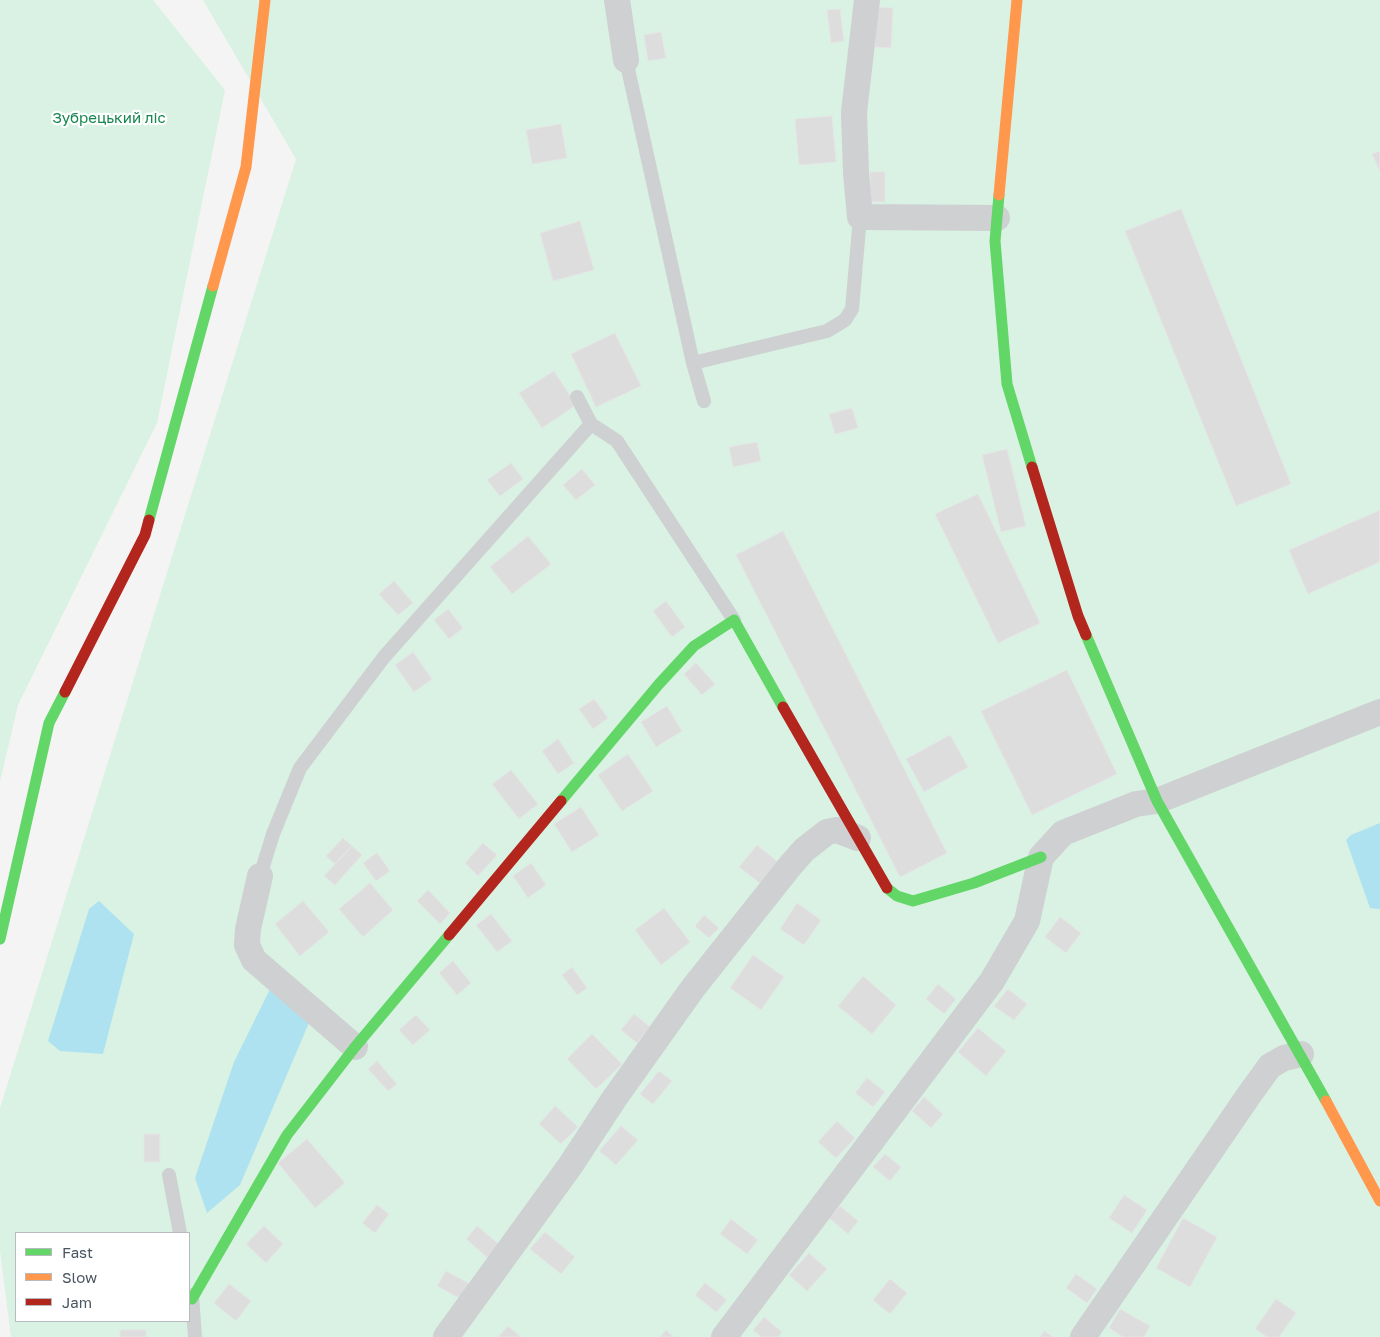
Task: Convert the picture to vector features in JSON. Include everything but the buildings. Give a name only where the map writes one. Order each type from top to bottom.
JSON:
[{"type":"street","points":[[0,939],[49,723],[145,535],[246,167],[265,0]]},
{"type":"street","points":[[618,0],[626,60]]},
{"type":"street","points":[[867,0],[854,112],[860,217],[997,218]]},
{"type":"street","points":[[1017,0],[995,241],[1007,384],[1078,616],[1158,801],[1301,1054],[1380,1201]]},
{"type":"street","points":[[192,1299],[286,1135],[355,1047],[659,684],[694,646],[734,620],[885,886],[897,896],[913,901],[974,883],[1041,857],[1063,833],[1136,804],[1158,801],[1380,712]]},
{"type":"street","points":[[446,1337],[570,1166],[614,1098],[693,988],[790,866],[804,850],[827,832],[837,830],[858,838]]},
{"type":"street","points":[[724,1337],[992,981],[1027,921],[1041,857]]},
{"type":"street","points":[[260,876],[248,929],[248,945],[254,960],[355,1047]]},
{"type":"street","points":[[1084,1337],[1270,1066],[1284,1058],[1301,1054]]},
{"type":"lane","points":[[626,60],[693,363],[704,401]]},
{"type":"lane","points":[[693,363],[827,331],[845,320],[852,309],[860,217]]},
{"type":"lane","points":[[577,397],[591,424],[617,441],[734,620]]},
{"type":"lane","points":[[260,876],[273,834],[300,768],[384,656],[591,424]]},
{"type":"lane","points":[[169,1175],[180,1232]]},
{"type":"lane","points":[[190,1286],[195,1337]]},
{"type":"green space","name":"Зубрецький ліс","points":[[0,0],[153,0],[225,90],[157,423],[18,705],[0,782]]},
{"type":"green space","points":[[203,0],[1380,0],[1380,1337],[11,1337],[0,1251],[0,1108],[296,159]]},
{"type":"water","points":[[1380,823],[1380,909],[1378,909],[1370,908],[1346,840],[1351,835]]},
{"type":"water","points":[[99,901],[134,934],[103,1054],[60,1051],[48,1041],[89,909]]},
{"type":"water","points":[[270,989],[311,1018],[240,1185],[207,1213],[195,1178],[234,1062]]},
{"type":"traffic: fast","points":[[999,195],[995,241],[1007,384],[1032,467]]},
{"type":"traffic: fast","points":[[149,520],[213,286]]},
{"type":"traffic: fast","points":[[561,801],[659,684],[694,646],[734,620],[783,707]]},
{"type":"traffic: fast","points":[[1086,635],[1157,801],[1326,1101]]},
{"type":"traffic: fast","points":[[0,939],[49,723],[65,692]]},
{"type":"traffic: fast","points":[[887,888],[897,896],[913,901],[974,883],[1041,857]]},
{"type":"traffic: fast","points":[[192,1299],[287,1135],[355,1047],[449,935]]},
{"type":"traffic: slow","points":[[213,286],[246,167],[265,0]]},
{"type":"traffic: slow","points":[[999,195],[1017,0]]},
{"type":"traffic: slow","points":[[1326,1101],[1380,1201]]},
{"type":"traffic: jam","points":[[1032,467],[1078,616],[1086,635]]},
{"type":"traffic: jam","points":[[65,692],[145,535],[149,520]]},
{"type":"traffic: jam","points":[[783,707],[887,888]]},
{"type":"traffic: jam","points":[[449,935],[561,801]]}]
